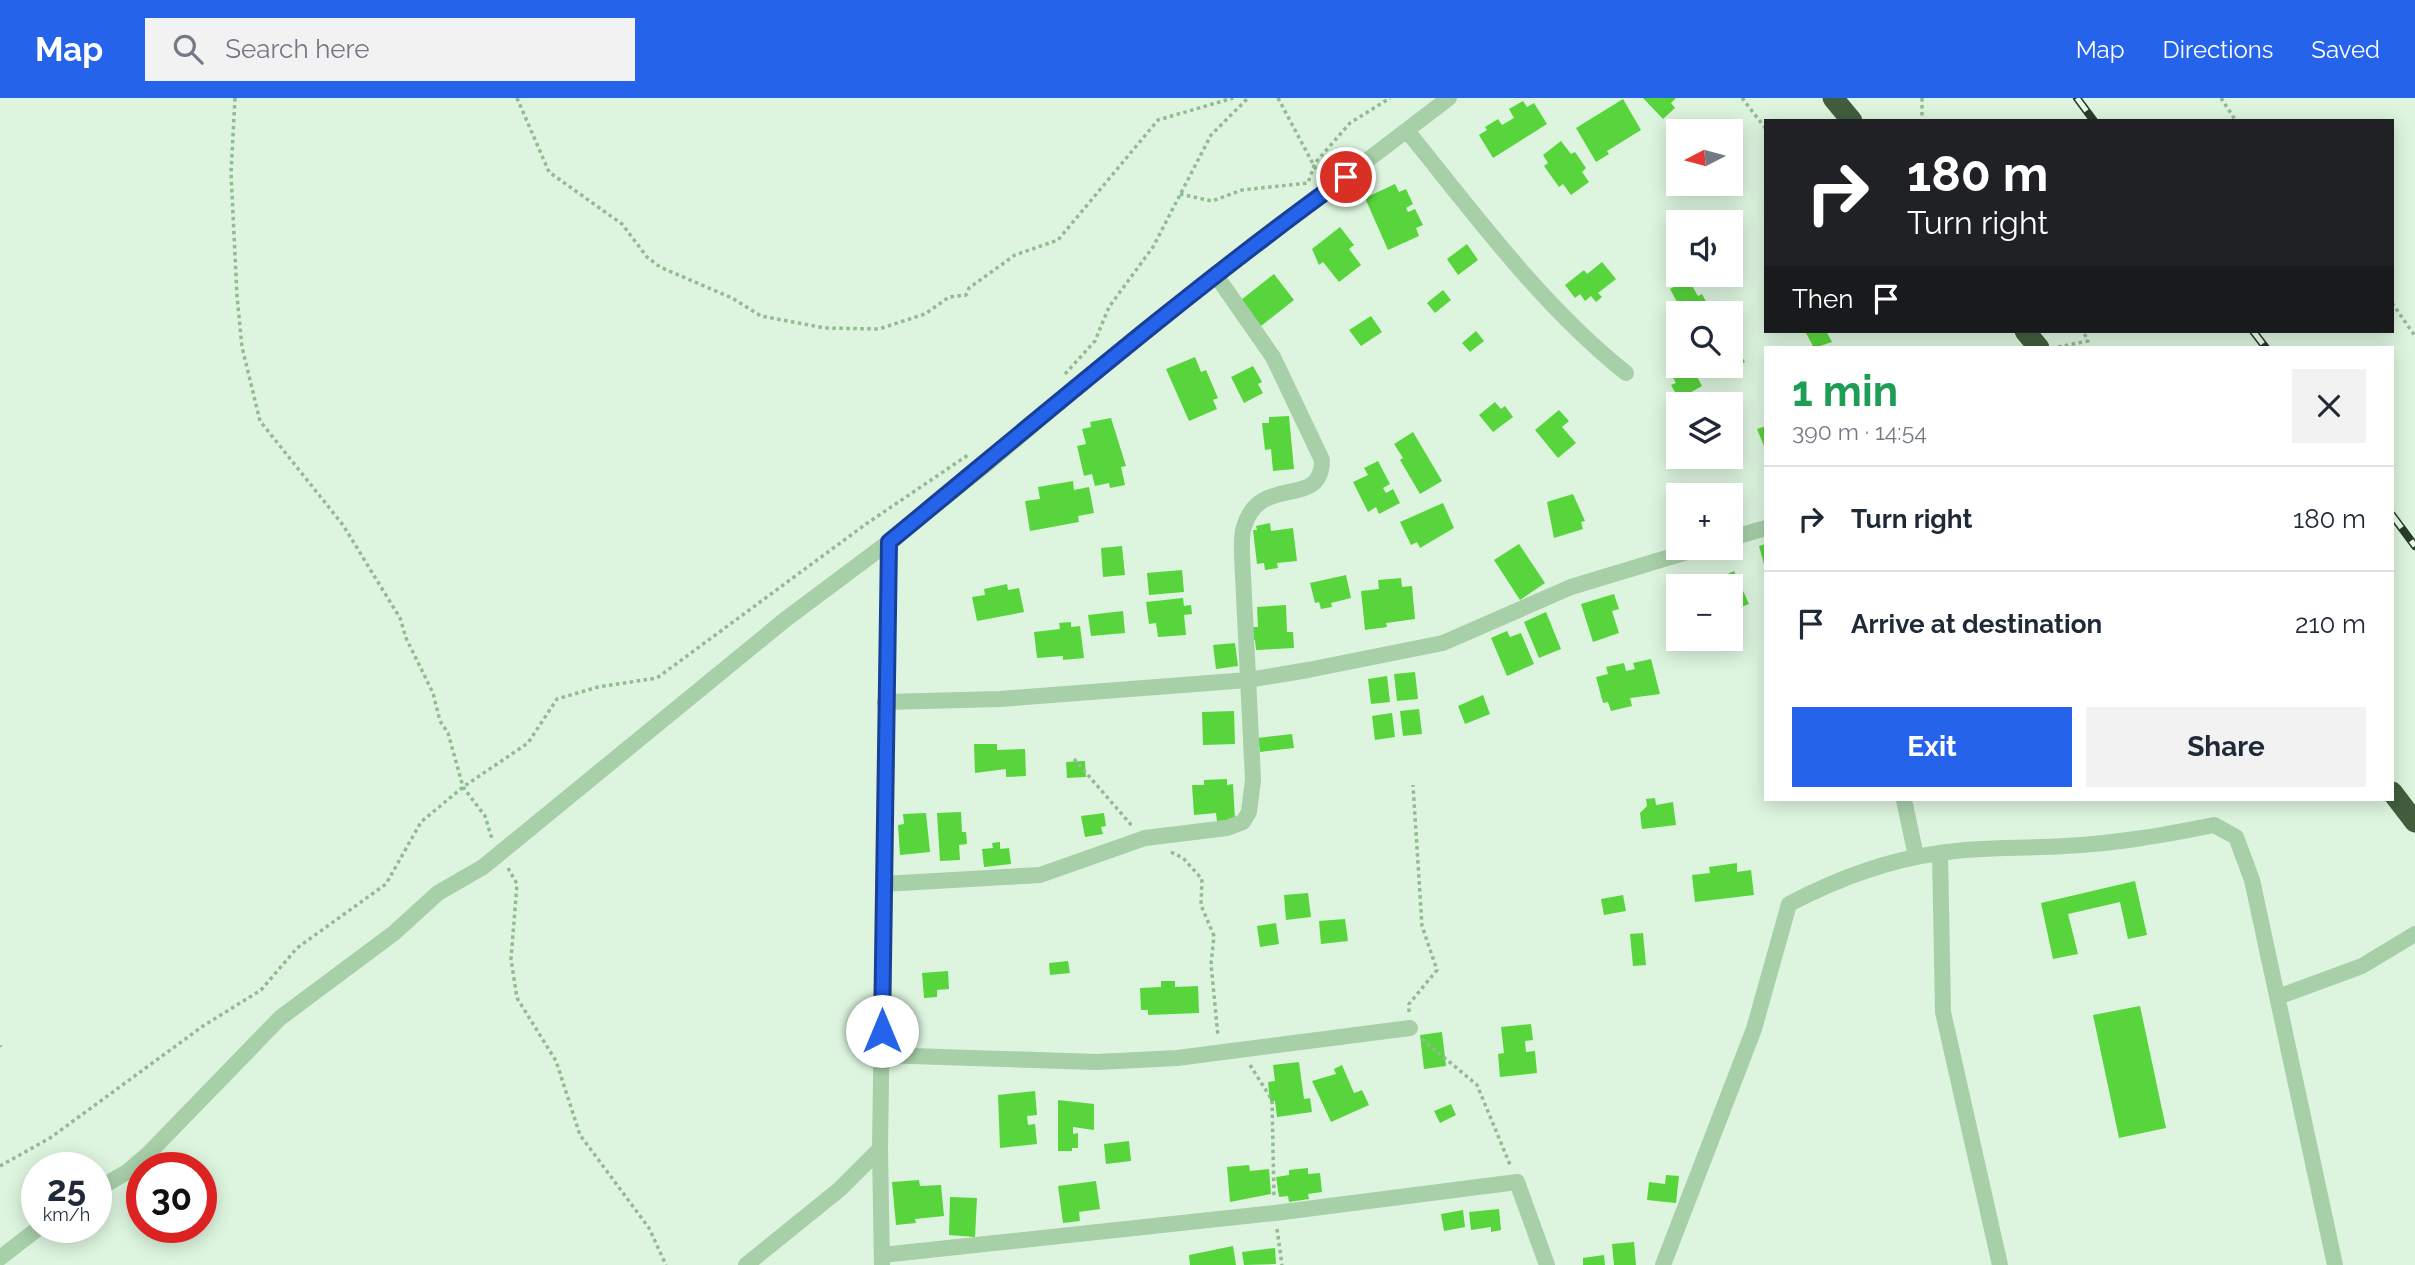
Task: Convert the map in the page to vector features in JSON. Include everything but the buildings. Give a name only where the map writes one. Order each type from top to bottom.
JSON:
[{"type":"highway","points":[[1833,98],[1850,119]]},
{"type":"highway","points":[[2394,795],[2415,822]]},
{"type":"street","points":[[112,1181],[128,1172],[148,1154],[280,1018],[394,933],[438,893],[483,867],[786,619],[889,542],[1215,274],[1408,132],[1449,98]]},
{"type":"street","points":[[1408,132],[1494,238],[1583,339],[1626,373]]},
{"type":"street","points":[[883,884],[1040,875],[1145,838],[1227,828],[1243,822],[1253,799],[1243,528],[1257,504],[1272,495],[1314,485],[1322,475],[1322,460],[1273,357],[1215,274]]},
{"type":"street","points":[[1743,535],[1764,529]]},
{"type":"street","points":[[889,542],[880,1149],[882,1260],[1517,1182],[1547,1265]]},
{"type":"street","points":[[885,702],[1000,699],[1248,680],[1443,643],[1570,587],[1666,558]]},
{"type":"street","points":[[1904,801],[1916,856]]},
{"type":"street","points":[[1663,1265],[1754,1030],[1789,904],[1835,881],[1916,856],[1976,847],[2077,845],[2151,837],[2214,825],[2230,831],[2244,852],[2335,1265]]},
{"type":"street","points":[[1940,853],[1943,1012],[2000,1265]]},
{"type":"street","points":[[2278,997],[2362,966],[2415,934]]},
{"type":"street","points":[[881,1055],[1097,1062],[1177,1058],[1410,1028]]},
{"type":"street","points":[[746,1265],[841,1189],[880,1149]]},
{"type":"street","points":[[0,1258],[21,1242]]},
{"type":"path","points":[[235,98],[232,173],[237,296],[242,347],[260,421],[343,525],[400,618],[405,638],[433,692],[463,787],[485,816],[494,846],[502,850],[503,860],[517,884],[511,959],[517,998],[556,1061],[580,1135],[649,1228],[666,1265]]},
{"type":"path","points":[[517,98],[549,172],[622,224],[647,257],[660,267],[732,298],[761,316],[825,328],[879,329],[925,314],[949,297],[966,295],[969,288],[1015,255],[1058,240],[1158,120],[1233,98]]},
{"type":"path","points":[[1063,376],[1094,341],[1110,307],[1153,247],[1211,135],[1248,98]]},
{"type":"path","points":[[1278,98],[1315,163],[1326,192]]},
{"type":"path","points":[[1180,194],[1212,201],[1242,190],[1308,183],[1315,163],[1350,124],[1390,98]]},
{"type":"path","points":[[1742,98],[1764,127]]},
{"type":"path","points":[[1922,98],[1922,119]]},
{"type":"path","points":[[2221,98],[2235,119]]},
{"type":"path","points":[[2394,306],[2415,336]]},
{"type":"path","points":[[2060,346],[2088,341],[2084,333]]},
{"type":"path","points":[[0,1166],[50,1138],[203,1026],[261,990],[297,948],[386,884],[421,822],[463,787],[528,743],[558,699],[598,687],[657,678],[866,524],[979,447]]},
{"type":"path","points":[[1074,759],[1145,838],[1183,858],[1202,879],[1201,905],[1214,936],[1211,964],[1219,1042],[1241,1051],[1272,1100],[1275,1213],[1282,1265]]},
{"type":"path","points":[[1413,785],[1422,926],[1437,970],[1409,1004],[1410,1028],[1477,1085],[1517,1182]]},
{"type":"railway","points":[[2077,98],[2093,119]]},
{"type":"railway","points":[[2255,333],[2264,346]]},
{"type":"railway","points":[[2394,518],[2415,546]]},
{"type":"route","points":[[882,1031],[884,743],[889,542],[944,495],[988,463],[1142,332],[1346,177]]}]
